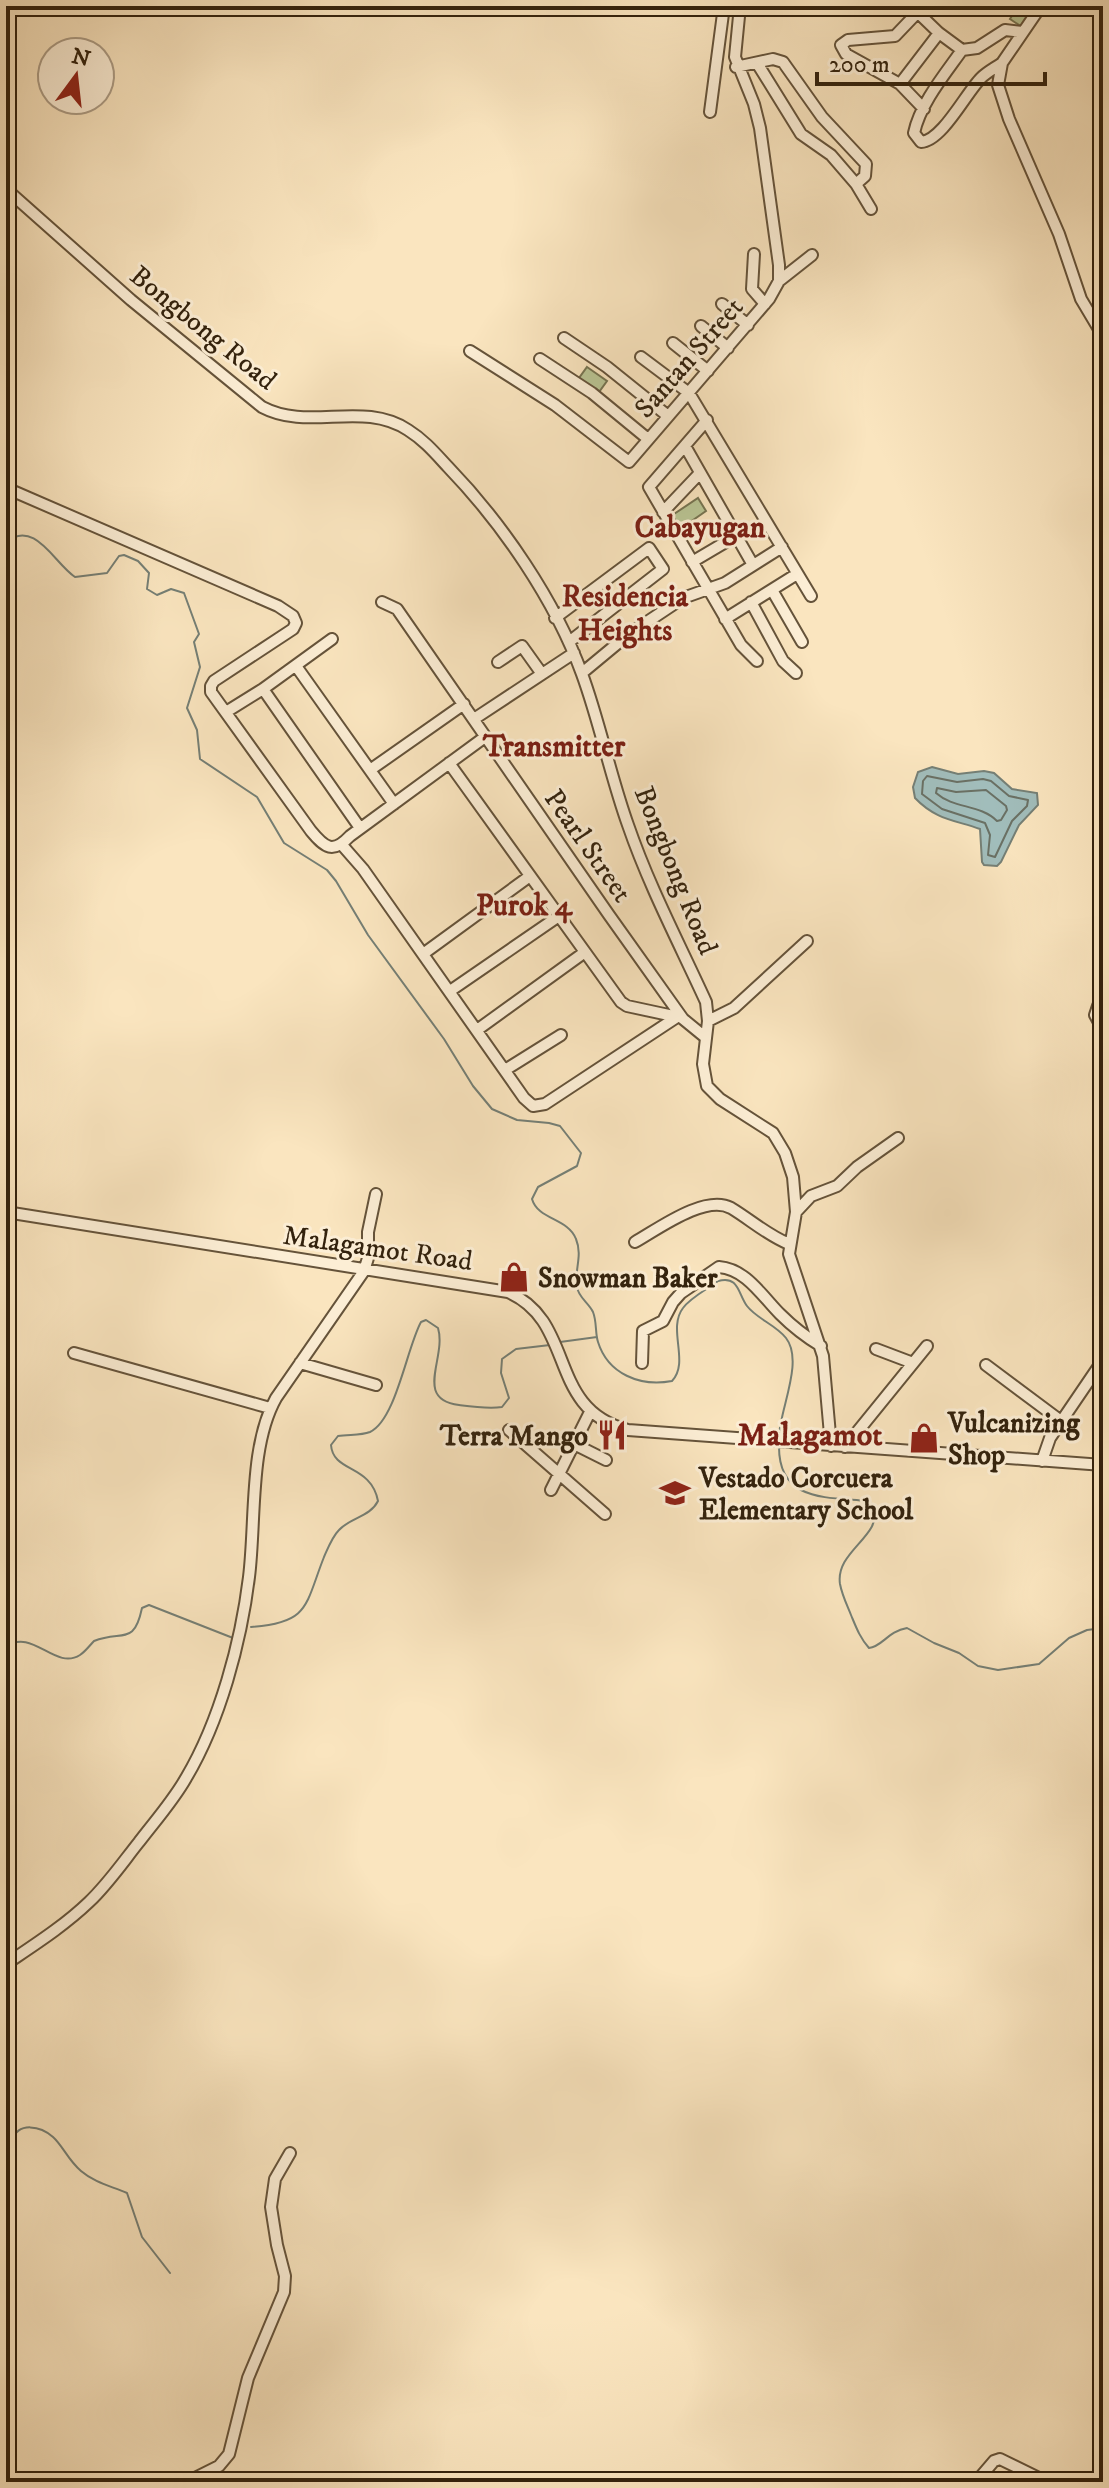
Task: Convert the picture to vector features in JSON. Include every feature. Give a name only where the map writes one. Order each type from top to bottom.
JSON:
[{"type":"street","points":[[710,112],[724,6]]},
{"type":"street","points":[[740,6],[734,47],[736,67],[754,104],[762,140],[779,281]]},
{"type":"street","points":[[1041,6],[1002,63],[998,75],[1001,96],[1059,234],[1081,299],[1103,336]]},
{"type":"street","points":[[924,109],[900,84],[846,54],[841,45],[848,40],[895,36],[917,8],[929,24],[962,50],[977,48],[1005,30],[1022,32]]},
{"type":"street","points":[[900,84],[939,33]]},
{"type":"street","points":[[962,50],[924,109],[914,133],[921,142],[944,126],[978,80],[1002,63]]},
{"type":"street","points":[[736,67],[778,59],[783,62],[822,117],[866,164],[865,176],[856,184]]},
{"type":"street","points":[[757,63],[801,134],[831,155],[856,184],[871,209]]},
{"type":"street","name":"Bongbong Road","points":[[6,189],[131,300],[262,407],[286,417],[302,419],[355,415],[380,417],[406,428],[422,439],[493,520],[569,642],[582,673],[627,824],[706,1002],[708,1021],[703,1064],[707,1086],[720,1099],[762,1124],[779,1142],[793,1177],[796,1212],[789,1244],[793,1268],[821,1346],[831,1446]]},
{"type":"street","points":[[754,254],[752,289],[765,304]]},
{"type":"street","points":[[779,281],[812,255]]},
{"type":"street","name":"Santan Street","points":[[470,351],[555,405],[629,462],[748,325],[779,281]]},
{"type":"street","points":[[722,304],[748,325]]},
{"type":"street","points":[[701,326],[728,348]]},
{"type":"street","points":[[564,338],[607,367],[668,416]]},
{"type":"street","points":[[673,343],[708,371]]},
{"type":"street","points":[[641,357],[689,393],[811,596]]},
{"type":"street","points":[[540,359],[592,393],[648,439]]},
{"type":"street","points":[[707,420],[649,487],[741,645],[757,661]]},
{"type":"street","points":[[685,446],[753,565]]},
{"type":"street","points":[[663,512],[700,473]]},
{"type":"street","points":[[6,488],[165,555],[278,606],[293,616],[296,623],[293,629],[214,681],[211,692],[319,840],[329,847],[342,845],[360,828],[485,737]]},
{"type":"street","points":[[692,562],[736,536]]},
{"type":"street","points":[[582,673],[644,623],[683,598],[708,590],[782,547]]},
{"type":"street","points":[[555,618],[649,548],[663,569],[569,642]]},
{"type":"street","points":[[725,619],[797,574]]},
{"type":"street","points":[[772,590],[802,642]]},
{"type":"street","name":"Pearl Street","points":[[382,602],[397,609],[680,1018],[705,1037]]},
{"type":"street","points":[[751,602],[783,661],[796,673]]},
{"type":"street","points":[[226,712],[332,639]]},
{"type":"street","points":[[498,662],[522,646],[542,674]]},
{"type":"street","points":[[474,719],[574,653]]},
{"type":"street","points":[[296,666],[394,804]]},
{"type":"street","points":[[263,689],[360,828]]},
{"type":"street","points":[[370,770],[464,704]]},
{"type":"street","points":[[449,763],[621,1002],[680,1018]]},
{"type":"street","points":[[342,845],[363,869],[527,1102],[538,1107],[680,1018]]},
{"type":"street","points":[[423,954],[530,876]]},
{"type":"street","points":[[450,991],[559,916]]},
{"type":"street","points":[[708,1021],[734,1008],[807,941]]},
{"type":"street","points":[[477,1030],[585,952]]},
{"type":"street","points":[[1103,1000],[1095,1015],[1103,1030]]},
{"type":"street","points":[[505,1070],[561,1035]]},
{"type":"street","points":[[796,1212],[811,1196],[837,1186],[857,1167],[898,1138]]},
{"type":"street","points":[[6,1964],[90,1902],[174,1797],[202,1747],[238,1638],[249,1577],[263,1430],[270,1408],[364,1271],[376,1194]]},
{"type":"street","points":[[635,1242],[702,1206],[718,1203],[729,1207],[763,1232],[789,1244]]},
{"type":"street","name":"Malagamot Road","points":[[6,1212],[508,1292],[533,1307],[550,1330],[572,1386],[590,1412]]},
{"type":"street","points":[[642,1363],[643,1331],[663,1321],[681,1293],[719,1267],[737,1272],[747,1279],[795,1328],[821,1346]]},
{"type":"street","points":[[845,1447],[927,1346]]},
{"type":"street","points":[[876,1349],[913,1363]]},
{"type":"street","points":[[74,1353],[270,1408]]},
{"type":"street","points":[[1042,1461],[1047,1443],[1103,1360]]},
{"type":"street","points":[[300,1363],[376,1385]]},
{"type":"street","points":[[986,1365],[1061,1421]]},
{"type":"street","points":[[551,1490],[590,1412],[605,1423],[628,1430],[1103,1465]]},
{"type":"street","points":[[509,1430],[605,1514]]},
{"type":"street","points":[[576,1445],[606,1460]]},
{"type":"street","points":[[187,2482],[219,2466],[229,2454],[248,2378],[284,2292],[285,2276],[271,2207],[275,2179],[290,2153]]},
{"type":"street","points":[[976,2482],[994,2461],[1000,2459],[1047,2482]]},
{"type":"green space","points":[[1018,6],[1036,6],[1022,27],[1010,19]]},
{"type":"green space","points":[[587,367],[607,381],[599,392],[579,378]]},
{"type":"green space","points":[[698,498],[706,511],[680,529],[671,516]]},
{"type":"green space","points":[[6,2396],[13,2430],[6,2464]]},
{"type":"water","points":[[932,767],[958,774],[994,773],[1012,789],[1037,793],[1038,805],[1019,825],[997,866],[982,862],[980,829],[938,815],[915,798],[913,787],[918,772]]},
{"type":"waterway","points":[[6,542],[16,536],[35,539],[75,577],[107,573],[119,556],[124,555],[138,561],[149,573],[147,589],[157,595],[171,589],[184,593],[199,634],[194,642],[200,667],[187,708],[197,730],[200,759],[257,797],[284,843],[327,870],[368,935],[492,1109],[517,1120],[560,1126],[581,1153],[577,1166],[538,1187],[532,1199],[540,1211],[567,1227],[576,1239],[579,1251],[578,1291],[593,1312],[598,1342],[609,1362],[617,1370],[637,1380],[672,1381],[679,1365],[677,1326],[683,1308],[718,1281],[730,1281],[751,1311],[782,1333],[791,1348],[792,1372],[779,1436]]},
{"type":"waterway","points":[[251,1627],[270,1625],[295,1616],[308,1599],[334,1536],[378,1501],[368,1481],[338,1460],[331,1445],[338,1436],[370,1432],[379,1425],[394,1399],[421,1322],[426,1320],[438,1328],[440,1340],[435,1376],[438,1395],[445,1401],[459,1405],[502,1407],[509,1398],[501,1373],[502,1359],[516,1349],[550,1345]]},
{"type":"waterway","points":[[560,1342],[597,1337]]},
{"type":"waterway","points":[[779,1447],[781,1465],[796,1487],[807,1493],[867,1501],[875,1506],[872,1527],[844,1562],[840,1572],[845,1600],[858,1632],[869,1648],[907,1628],[959,1653],[978,1666],[998,1670],[1039,1664],[1069,1638],[1087,1630],[1103,1628]]},
{"type":"waterway","points":[[6,1647],[25,1642],[62,1658],[71,1658],[82,1653],[94,1641],[131,1632],[142,1608],[149,1605],[233,1638]]},
{"type":"waterway","points":[[6,2166],[12,2159],[11,2143],[19,2130],[30,2127],[48,2133],[86,2175],[127,2193],[142,2237],[170,2273]]},
{"type":"place","name":"Snowman Baker","points":[[514,1277]]},
{"type":"place","name":"Terra Mango","points":[[612,1435]]},
{"type":"place","name":"Vulcanizing Shop","points":[[924,1438]]},
{"type":"place","name":"Vestado Corcuera Elementary School","points":[[675,1493]]},
{"type":"district","name":"Cabayugan","points":[[700,527]]},
{"type":"district","name":"Residencia Heights","points":[[625,613]]},
{"type":"district","name":"Transmitter","points":[[554,746]]},
{"type":"district","name":"Purok 4","points":[[524,905]]},
{"type":"district","name":"Malagamot","points":[[810,1434]]}]
